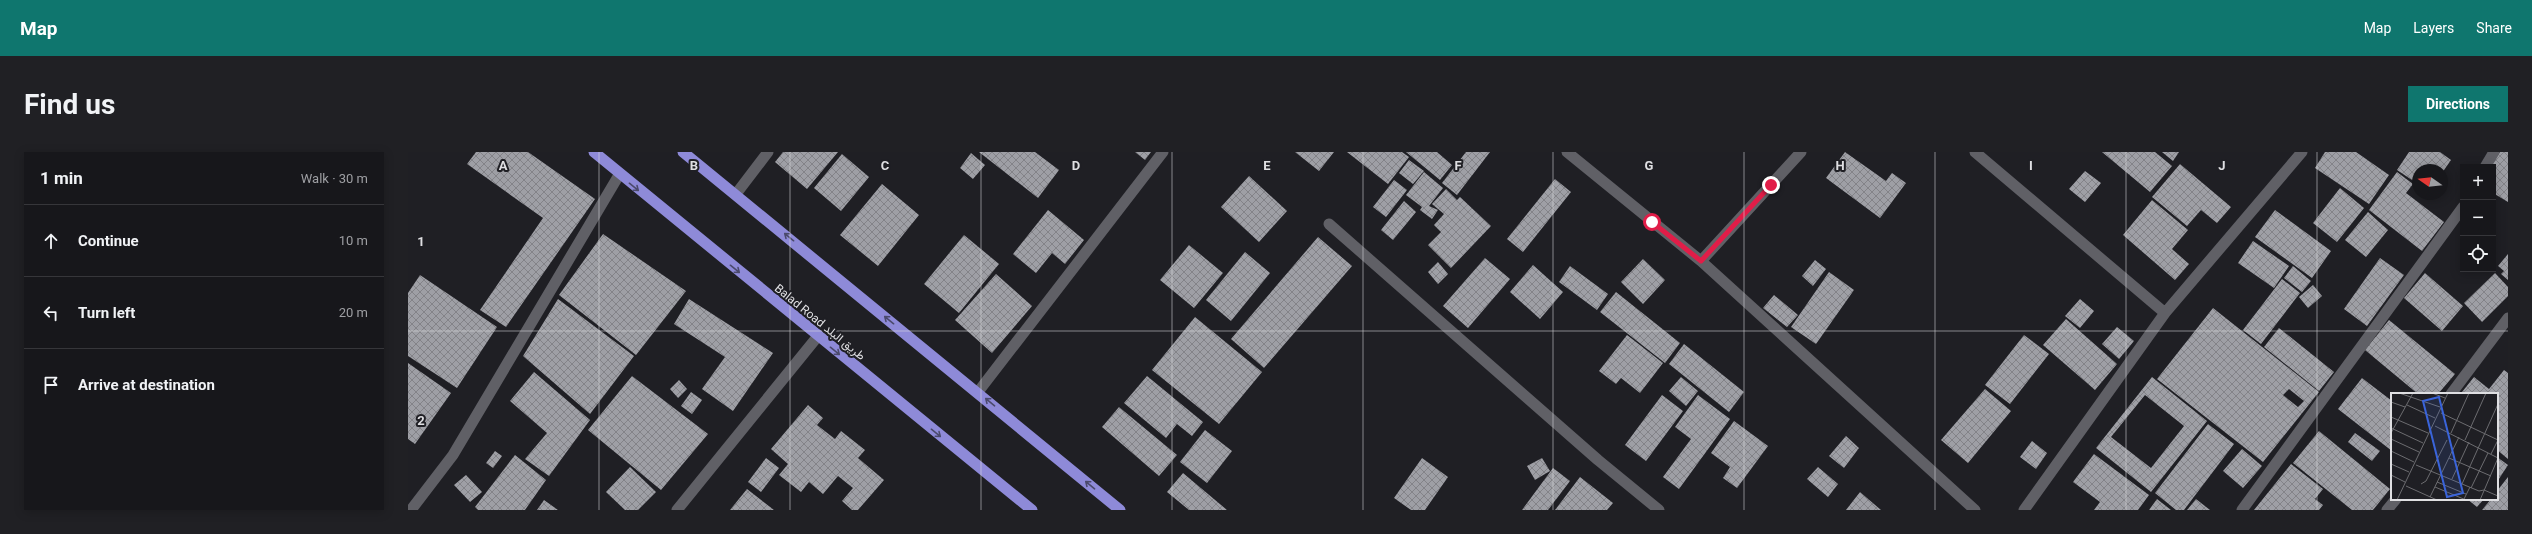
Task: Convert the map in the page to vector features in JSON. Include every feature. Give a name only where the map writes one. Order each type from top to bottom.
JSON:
[{"type":"highway","name":"Balad Road طريق البلد","points":[[594,152],[619,175],[1032,510]]},
{"type":"highway","points":[[684,152],[1120,510]]},
{"type":"street","points":[[736,194],[768,152]]},
{"type":"street","points":[[978,392],[1163,152]]},
{"type":"street","points":[[1567,152],[1701,261],[1974,510]]},
{"type":"street","points":[[1701,261],[1801,152]]},
{"type":"street","points":[[1976,152],[2165,313]]},
{"type":"street","points":[[2024,510],[2165,313],[2302,152]]},
{"type":"street","points":[[2487,164],[2494,152]]},
{"type":"street","points":[[411,510],[453,455],[619,175]]},
{"type":"street","points":[[2242,510],[2460,211]]},
{"type":"street","points":[[1329,224],[1592,455],[1659,510]]},
{"type":"street","points":[[2451,393],[2508,318]]},
{"type":"street","points":[[677,510],[818,336]]},
{"type":"street","points":[[2387,510],[2395,500]]},
{"type":"building","points":[[476,152],[528,152],[595,199],[506,327],[480,310],[543,218],[467,164]]},
{"type":"building","points":[[783,152],[838,152],[807,189],[775,162]]},
{"type":"building","points":[[979,152],[1035,152],[1059,170],[1038,198]]},
{"type":"building","points":[[1135,152],[1151,152],[1145,160]]},
{"type":"building","points":[[1295,152],[1334,152],[1319,171]]},
{"type":"building","points":[[1347,152],[1402,152],[1409,157],[1388,184]]},
{"type":"building","points":[[1406,152],[1437,152],[1452,165],[1440,180]]},
{"type":"building","points":[[1466,152],[1490,152],[1457,195],[1442,183]]},
{"type":"building","points":[[1845,152],[1886,181],[1892,173],[1906,183],[1880,218],[1826,178]]},
{"type":"building","points":[[2102,152],[2155,152],[2172,166],[2150,192]]},
{"type":"building","points":[[2162,152],[2179,152],[2173,161]]},
{"type":"building","points":[[2325,152],[2356,152],[2389,175],[2369,204],[2315,168]]},
{"type":"building","points":[[2409,152],[2440,152],[2451,160],[2448,164],[2412,164],[2412,180],[2397,170]]},
{"type":"building","points":[[2500,152],[2508,152],[2508,202],[2496,195],[2496,164],[2491,164]]},
{"type":"building","points":[[971,153],[985,165],[973,179],[960,168]]},
{"type":"building","points":[[842,154],[869,177],[841,211],[814,188]]},
{"type":"building","points":[[1409,160],[1424,171],[1413,184],[1399,173]]},
{"type":"building","points":[[2180,164],[2231,207],[2217,223],[2201,210],[2187,226],[2152,197]]},
{"type":"building","points":[[2085,171],[2101,183],[2085,202],[2069,189]]},
{"type":"building","points":[[1424,172],[1443,188],[1429,206],[1438,210],[1432,219],[1420,210],[1422,207],[1406,195]]},
{"type":"building","points":[[2397,172],[2412,183],[2406,193],[2412,198],[2412,200],[2415,200],[2444,222],[2422,251],[2369,210]]},
{"type":"building","points":[[1249,176],[1287,211],[1259,242],[1221,207]]},
{"type":"building","points":[[1555,179],[1571,192],[1523,252],[1507,239]]},
{"type":"building","points":[[1394,180],[1407,190],[1386,217],[1373,207]]},
{"type":"building","points":[[882,184],[919,215],[878,266],[840,235]]},
{"type":"building","points":[[2340,188],[2364,208],[2337,242],[2313,223]]},
{"type":"building","points":[[1446,189],[1457,200],[1460,197],[1491,226],[1451,268],[1428,245],[1441,232],[1434,225],[1444,214],[1432,204]]},
{"type":"building","points":[[2152,200],[2188,230],[2172,249],[2189,264],[2175,280],[2123,235]]},
{"type":"building","points":[[1404,201],[1416,212],[1393,240],[1381,230]]},
{"type":"building","points":[[1048,210],[1084,240],[1065,264],[1052,253],[1036,273],[1013,254]]},
{"type":"building","points":[[2275,210],[2331,251],[2312,278],[2255,237]]},
{"type":"building","points":[[2368,212],[2388,230],[2366,257],[2345,240]]},
{"type":"building","points":[[603,234],[686,291],[636,355],[559,295]]},
{"type":"building","points":[[964,235],[999,264],[959,313],[924,284]]},
{"type":"building","points":[[1318,237],[1352,266],[1264,368],[1231,339]]},
{"type":"building","points":[[2253,241],[2289,266],[2274,288],[2238,263]]},
{"type":"building","points":[[1189,245],[1223,273],[1194,308],[1160,280]]},
{"type":"building","points":[[1245,252],[1270,273],[1231,321],[1206,300]]},
{"type":"building","points":[[2508,254],[2508,280],[2501,274],[2504,271],[2498,266]]},
{"type":"building","points":[[1485,258],[1510,279],[1468,328],[1443,306]]},
{"type":"building","points":[[2380,258],[2404,275],[2367,326],[2344,309]]},
{"type":"building","points":[[1643,259],[1665,280],[1643,304],[1621,282]]},
{"type":"building","points":[[1815,260],[1826,269],[1813,286],[1802,276]]},
{"type":"building","points":[[1438,262],[1448,274],[1438,284],[1428,272]]},
{"type":"building","points":[[1533,265],[1563,292],[1540,319],[1510,292]]},
{"type":"building","points":[[1570,266],[1608,294],[1597,310],[1559,282]]},
{"type":"building","points":[[2293,266],[2311,281],[2302,292],[2284,278]]},
{"type":"building","points":[[1829,272],[1854,290],[1816,344],[1791,327]]},
{"type":"building","points":[[2425,273],[2463,306],[2442,331],[2404,298]]},
{"type":"building","points":[[2495,273],[2508,287],[2508,296],[2482,322],[2464,303]]},
{"type":"building","points":[[996,274],[1032,306],[992,353],[955,320]]},
{"type":"building","points":[[420,275],[497,327],[457,388],[408,356],[408,293]]},
{"type":"building","points":[[2282,279],[2300,293],[2261,344],[2243,330]]},
{"type":"building","points":[[2313,285],[2322,296],[2308,308],[2299,297]]},
{"type":"building","points":[[1616,292],[1680,343],[1665,363],[1600,312]]},
{"type":"building","points":[[1774,295],[1798,315],[1787,327],[1763,308]]},
{"type":"building","points":[[558,299],[634,356],[590,414],[523,356]]},
{"type":"building","points":[[689,299],[773,353],[733,411],[702,389],[725,357],[674,324]]},
{"type":"building","points":[[2080,299],[2094,311],[2080,328],[2065,316]]},
{"type":"building","points":[[2213,308],[2319,392],[2263,462],[2157,379]],"holes":[[[2289,389],[2304,401],[2298,407],[2283,395]]]},
{"type":"building","points":[[1195,317],[1262,372],[1219,424],[1152,370]]},
{"type":"building","points":[[2066,319],[2117,364],[2095,390],[2043,345]]},
{"type":"building","points":[[2389,320],[2455,374],[2439,393],[2417,393],[2365,350]]},
{"type":"building","points":[[2117,327],[2134,341],[2119,359],[2102,344]]},
{"type":"building","points":[[2279,328],[2334,372],[2319,391],[2264,347]]},
{"type":"building","points":[[1627,335],[1663,363],[1640,393],[1621,378],[1616,384],[1599,371]]},
{"type":"building","points":[[2024,335],[2049,354],[2010,404],[1985,385]]},
{"type":"building","points":[[1684,344],[1744,392],[1729,412],[1669,364]]},
{"type":"building","points":[[408,363],[451,393],[415,444],[408,439]]},
{"type":"building","points":[[2504,370],[2508,373],[2508,459],[2498,451],[2498,393],[2462,392],[2474,377],[2489,389]]},
{"type":"building","points":[[534,372],[590,420],[549,476],[525,459],[547,433],[510,401]]},
{"type":"building","points":[[632,376],[708,434],[661,490],[588,430]]},
{"type":"building","points":[[1147,376],[1203,422],[1192,436],[1177,424],[1166,438],[1124,403]]},
{"type":"building","points":[[1681,377],[1698,391],[1686,406],[1669,391]]},
{"type":"building","points":[[2152,377],[2207,421],[2151,492],[2096,448]],"holes":[[[2145,395],[2184,426],[2151,468],[2111,437]]]},
{"type":"building","points":[[2362,378],[2391,400],[2391,450],[2338,409]]},
{"type":"building","points":[[679,380],[687,389],[678,398],[670,389]]},
{"type":"building","points":[[1985,389],[2011,411],[1968,463],[1941,440]]},
{"type":"building","points":[[691,392],[702,400],[692,414],[681,406]]},
{"type":"building","points":[[1662,395],[1683,411],[1646,461],[1625,445]]},
{"type":"building","points":[[1698,395],[1730,419],[1679,489],[1663,477],[1691,439],[1675,427]]},
{"type":"building","points":[[808,405],[823,418],[817,425],[835,439],[841,431],[865,450],[858,458],[884,480],[858,510],[852,510],[842,501],[853,488],[838,476],[823,494],[809,482],[801,492],[779,475],[788,464],[771,449]]},
{"type":"building","points":[[1119,407],[1177,455],[1159,476],[1102,427]]},
{"type":"building","points":[[1734,421],[1768,446],[1737,488],[1723,478],[1730,467],[1711,453]]},
{"type":"building","points":[[2208,424],[2234,444],[2184,510],[2176,510],[2155,493]]},
{"type":"building","points":[[1205,430],[1232,451],[1207,483],[1180,462]]},
{"type":"building","points":[[2319,431],[2390,489],[2373,510],[2352,510],[2293,463]]},
{"type":"building","points":[[2355,433],[2380,451],[2372,461],[2348,442]]},
{"type":"building","points":[[1846,436],[1859,448],[1844,468],[1829,456]]},
{"type":"building","points":[[2032,441],[2047,453],[2036,469],[2020,457]]},
{"type":"building","points":[[2242,449],[2262,466],[2243,488],[2223,471]]},
{"type":"building","points":[[495,451],[502,456],[493,468],[486,463]]},
{"type":"building","points":[[2094,454],[2149,495],[2138,510],[2094,510],[2100,502],[2073,482]]},
{"type":"building","points":[[515,455],[546,480],[525,510],[478,510],[475,507]]},
{"type":"building","points":[[766,458],[779,468],[761,492],[748,482]]},
{"type":"building","points":[[1422,458],[1448,477],[1425,510],[1411,510],[1394,498]]},
{"type":"building","points":[[1542,458],[1550,471],[1535,480],[1527,466]]},
{"type":"building","points":[[2498,458],[2508,465],[2498,480]]},
{"type":"building","points":[[2291,464],[2323,489],[2315,499],[2323,505],[2319,510],[2254,510]]},
{"type":"building","points":[[630,467],[656,492],[638,510],[625,510],[606,492]]},
{"type":"building","points":[[1818,467],[1838,484],[1828,497],[1807,479]]},
{"type":"building","points":[[1553,468],[1570,481],[1548,510],[1522,510]]},
{"type":"building","points":[[1183,473],[1227,510],[1189,510],[1167,492]]},
{"type":"building","points":[[466,475],[482,492],[470,502],[454,485]]},
{"type":"building","points":[[1580,477],[1613,503],[1607,510],[1555,510]]},
{"type":"building","points":[[2508,477],[2508,510],[2482,510],[2490,500],[2498,500],[2498,490]]},
{"type":"building","points":[[747,489],[774,510],[730,510]]},
{"type":"building","points":[[1860,492],[1881,510],[1846,510]]},
{"type":"building","points":[[2157,499],[2171,510],[2149,510]]},
{"type":"building","points":[[2196,499],[2210,510],[2187,510]]},
{"type":"building","points":[[544,500],[558,510],[537,510]]},
{"type":"building","points":[[2468,500],[2483,500],[2477,507]]},
{"type":"route","points":[[1652,222],[1701,261],[1771,185]]}]
